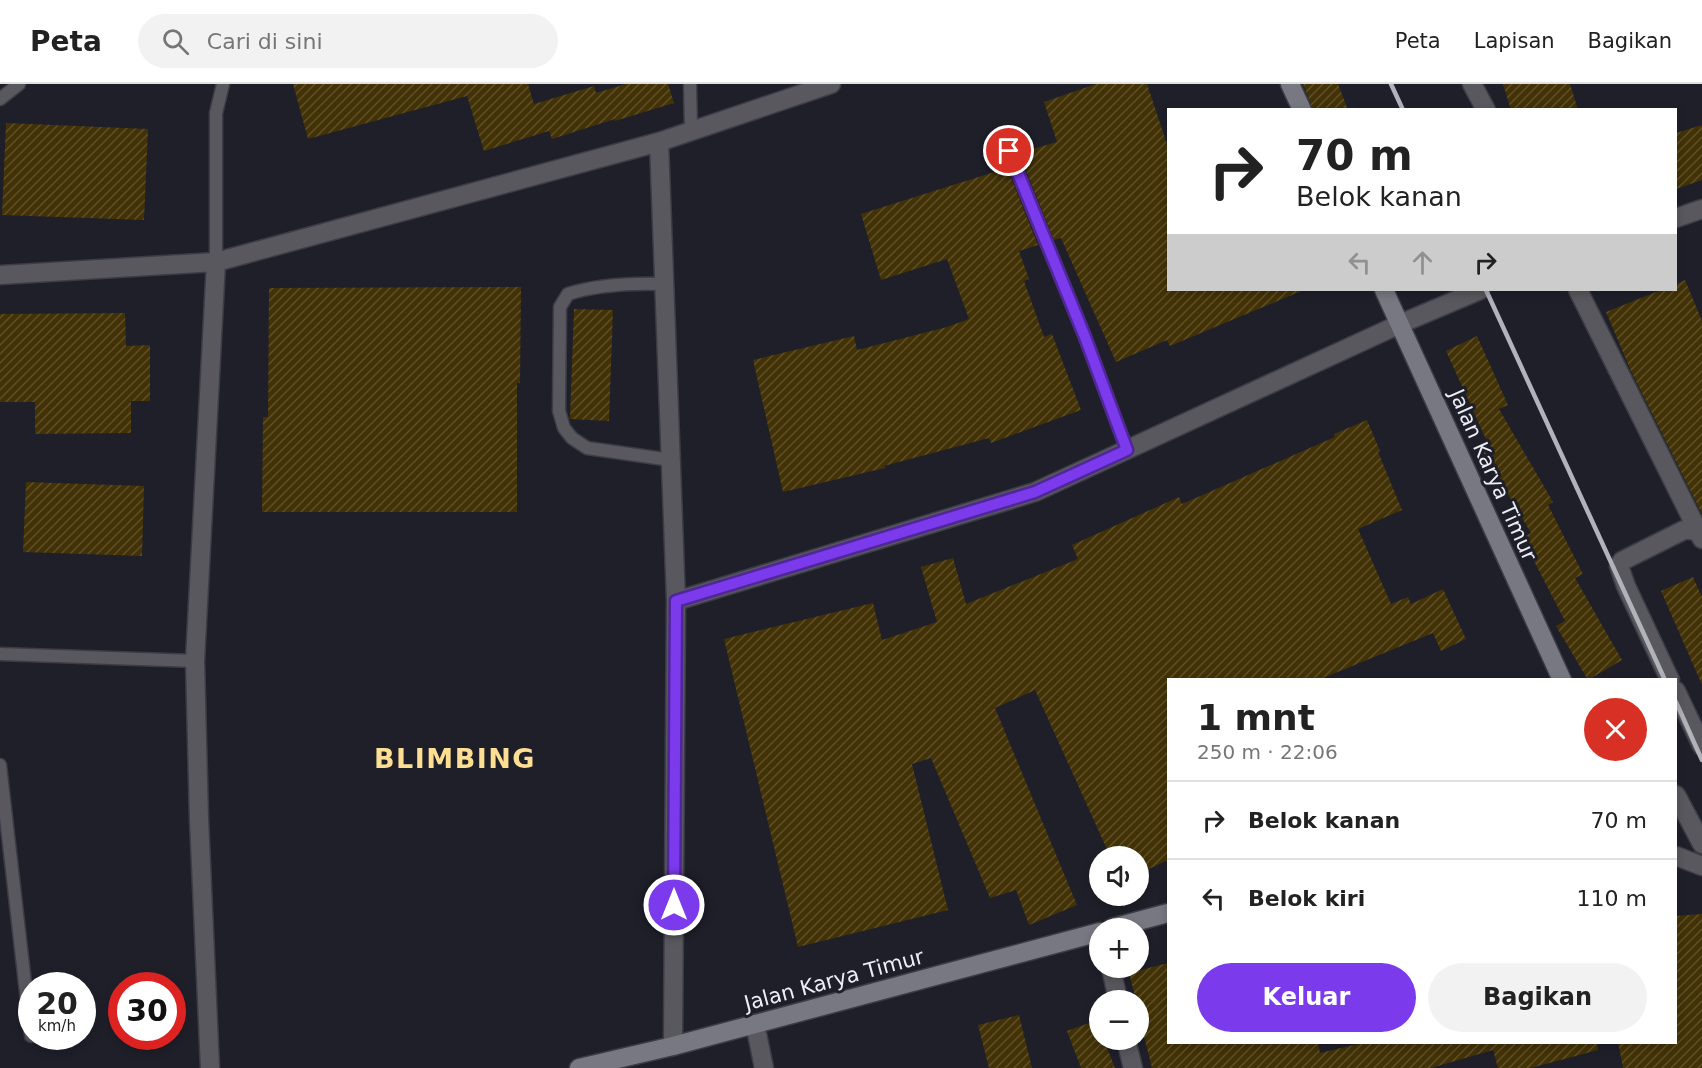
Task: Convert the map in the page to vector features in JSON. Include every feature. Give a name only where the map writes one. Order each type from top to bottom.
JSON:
[{"type":"street","points":[[0,275],[216,262],[659,142],[831,84]]},
{"type":"street","points":[[1290,84],[1301,108]]},
{"type":"street","points":[[1472,84],[1484,108]]},
{"type":"street","points":[[659,142],[676,601],[673,1046]]},
{"type":"street","points":[[1677,218],[1702,209]]},
{"type":"street","points":[[210,1068],[199,819],[195,661],[216,262]]},
{"type":"street","name":"Jalan Karya Timur","points":[[1384,291],[1561,678]]},
{"type":"street","points":[[676,601],[1035,492],[1400,324],[1478,291]]},
{"type":"street","points":[[1578,291],[1701,536]]},
{"type":"street","points":[[1669,678],[1626,585],[1619,564],[1684,530],[1692,530],[1701,536]]},
{"type":"street","points":[[1677,693],[1702,746]]},
{"type":"street","points":[[1677,797],[1702,844]]},
{"type":"street","points":[[1677,856],[1702,866]]},
{"type":"street","points":[[1149,918],[1167,913]]},
{"type":"street","name":"Jalan Karya Timur","points":[[579,1068],[673,1046],[1089,935]]},
{"type":"street","points":[[755,1024],[764,1068]]},
{"type":"street","points":[[1128,1050],[1133,1068]]},
{"type":"lane","points":[[0,99],[19,84]]},
{"type":"lane","points":[[216,262],[216,113],[223,84]]},
{"type":"lane","points":[[690,84],[691,132]]},
{"type":"lane","points":[[1009,151],[1085,337],[1127,450]]},
{"type":"lane","points":[[664,284],[638,283],[587,288],[568,294],[560,307],[560,411],[564,428],[572,438],[587,448],[671,460]]},
{"type":"lane","points":[[0,654],[195,661]]},
{"type":"lane","points":[[0,765],[24,972]]},
{"type":"building","points":[[293,84],[528,84],[534,104],[594,86],[596,93],[626,84],[668,84],[674,103],[552,139],[549,131],[484,151],[467,96],[308,139]]},
{"type":"building","points":[[1096,84],[1147,84],[1167,144],[1167,291],[1302,291],[1170,346],[1167,340],[1116,362],[1061,238],[1054,240],[1023,163],[1025,162],[1022,152],[1057,142],[1044,102]]},
{"type":"building","points":[[1303,84],[1338,84],[1347,108],[1312,108]]},
{"type":"building","points":[[1503,84],[1570,84],[1577,108],[1510,108]]},
{"type":"building","points":[[6,123],[148,129],[144,220],[2,215]]},
{"type":"building","points":[[1702,125],[1702,180],[1677,189],[1677,133]]},
{"type":"building","points":[[1007,168],[1038,245],[1019,251],[1029,279],[1024,281],[1044,337],[1052,334],[1081,410],[991,443],[989,438],[884,466],[885,468],[783,492],[753,360],[854,336],[857,350],[947,327],[969,319],[947,259],[881,280],[861,214]]},
{"type":"building","points":[[1685,280],[1702,321],[1702,514],[1630,369],[1606,312],[1658,291],[1677,291],[1677,284]]},
{"type":"building","points":[[521,287],[520,383],[517,383],[517,512],[262,512],[263,417],[268,417],[269,288]]},
{"type":"building","points":[[574,309],[613,310],[609,421],[570,419]]},
{"type":"building","points":[[125,313],[126,346],[150,345],[150,401],[131,401],[131,433],[35,434],[35,402],[0,402],[0,314]]},
{"type":"building","points":[[1477,336],[1508,405],[1499,409],[1553,502],[1548,505],[1583,574],[1575,578],[1622,660],[1591,678],[1587,678],[1556,626],[1565,621],[1522,538],[1531,533],[1482,450],[1489,446],[1446,351]]},
{"type":"building","points":[[1367,420],[1402,510],[1358,529],[1391,604],[1408,597],[1411,604],[1443,589],[1466,639],[1441,651],[1433,633],[1323,678],[1167,678],[1167,860],[1149,869],[1149,846],[1105,846],[1035,690],[995,708],[1077,905],[1029,925],[1016,890],[990,898],[931,758],[912,764],[948,910],[798,947],[724,639],[873,603],[882,640],[937,622],[921,567],[953,558],[966,604],[1078,559],[1072,545],[1179,497],[1182,504],[1335,437],[1334,434]]},
{"type":"building","points":[[26,482],[144,486],[142,556],[23,552]]},
{"type":"building","points":[[1693,577],[1702,597],[1702,685],[1661,591]]},
{"type":"building","points":[[1702,914],[1702,1068],[1623,1068],[1618,1044],[1677,1044],[1677,916]]},
{"type":"building","points":[[1167,963],[1167,1044],[1318,1044],[1320,1053],[1358,1044],[1597,1044],[1598,1050],[1531,1068],[1498,1068],[1493,1050],[1431,1068],[1152,1068],[1147,1050],[1149,990],[1133,990],[1130,978],[1149,978],[1149,968]]},
{"type":"building","points":[[1019,1015],[1032,1068],[989,1068],[978,1025]]},
{"type":"building","points":[[1089,1023],[1089,1050],[1108,1050],[1115,1068],[1081,1068],[1067,1031]]},
{"type":"railway","points":[[1391,84],[1402,108]]},
{"type":"railway","points":[[1486,291],[1664,678]]},
{"type":"railway","points":[[1677,704],[1702,760]]},
{"type":"district","name":"BLIMBING","points":[[455,758]]},
{"type":"route","points":[[674,905],[676,601],[1035,492],[1127,450],[1085,337],[1009,151]]}]
